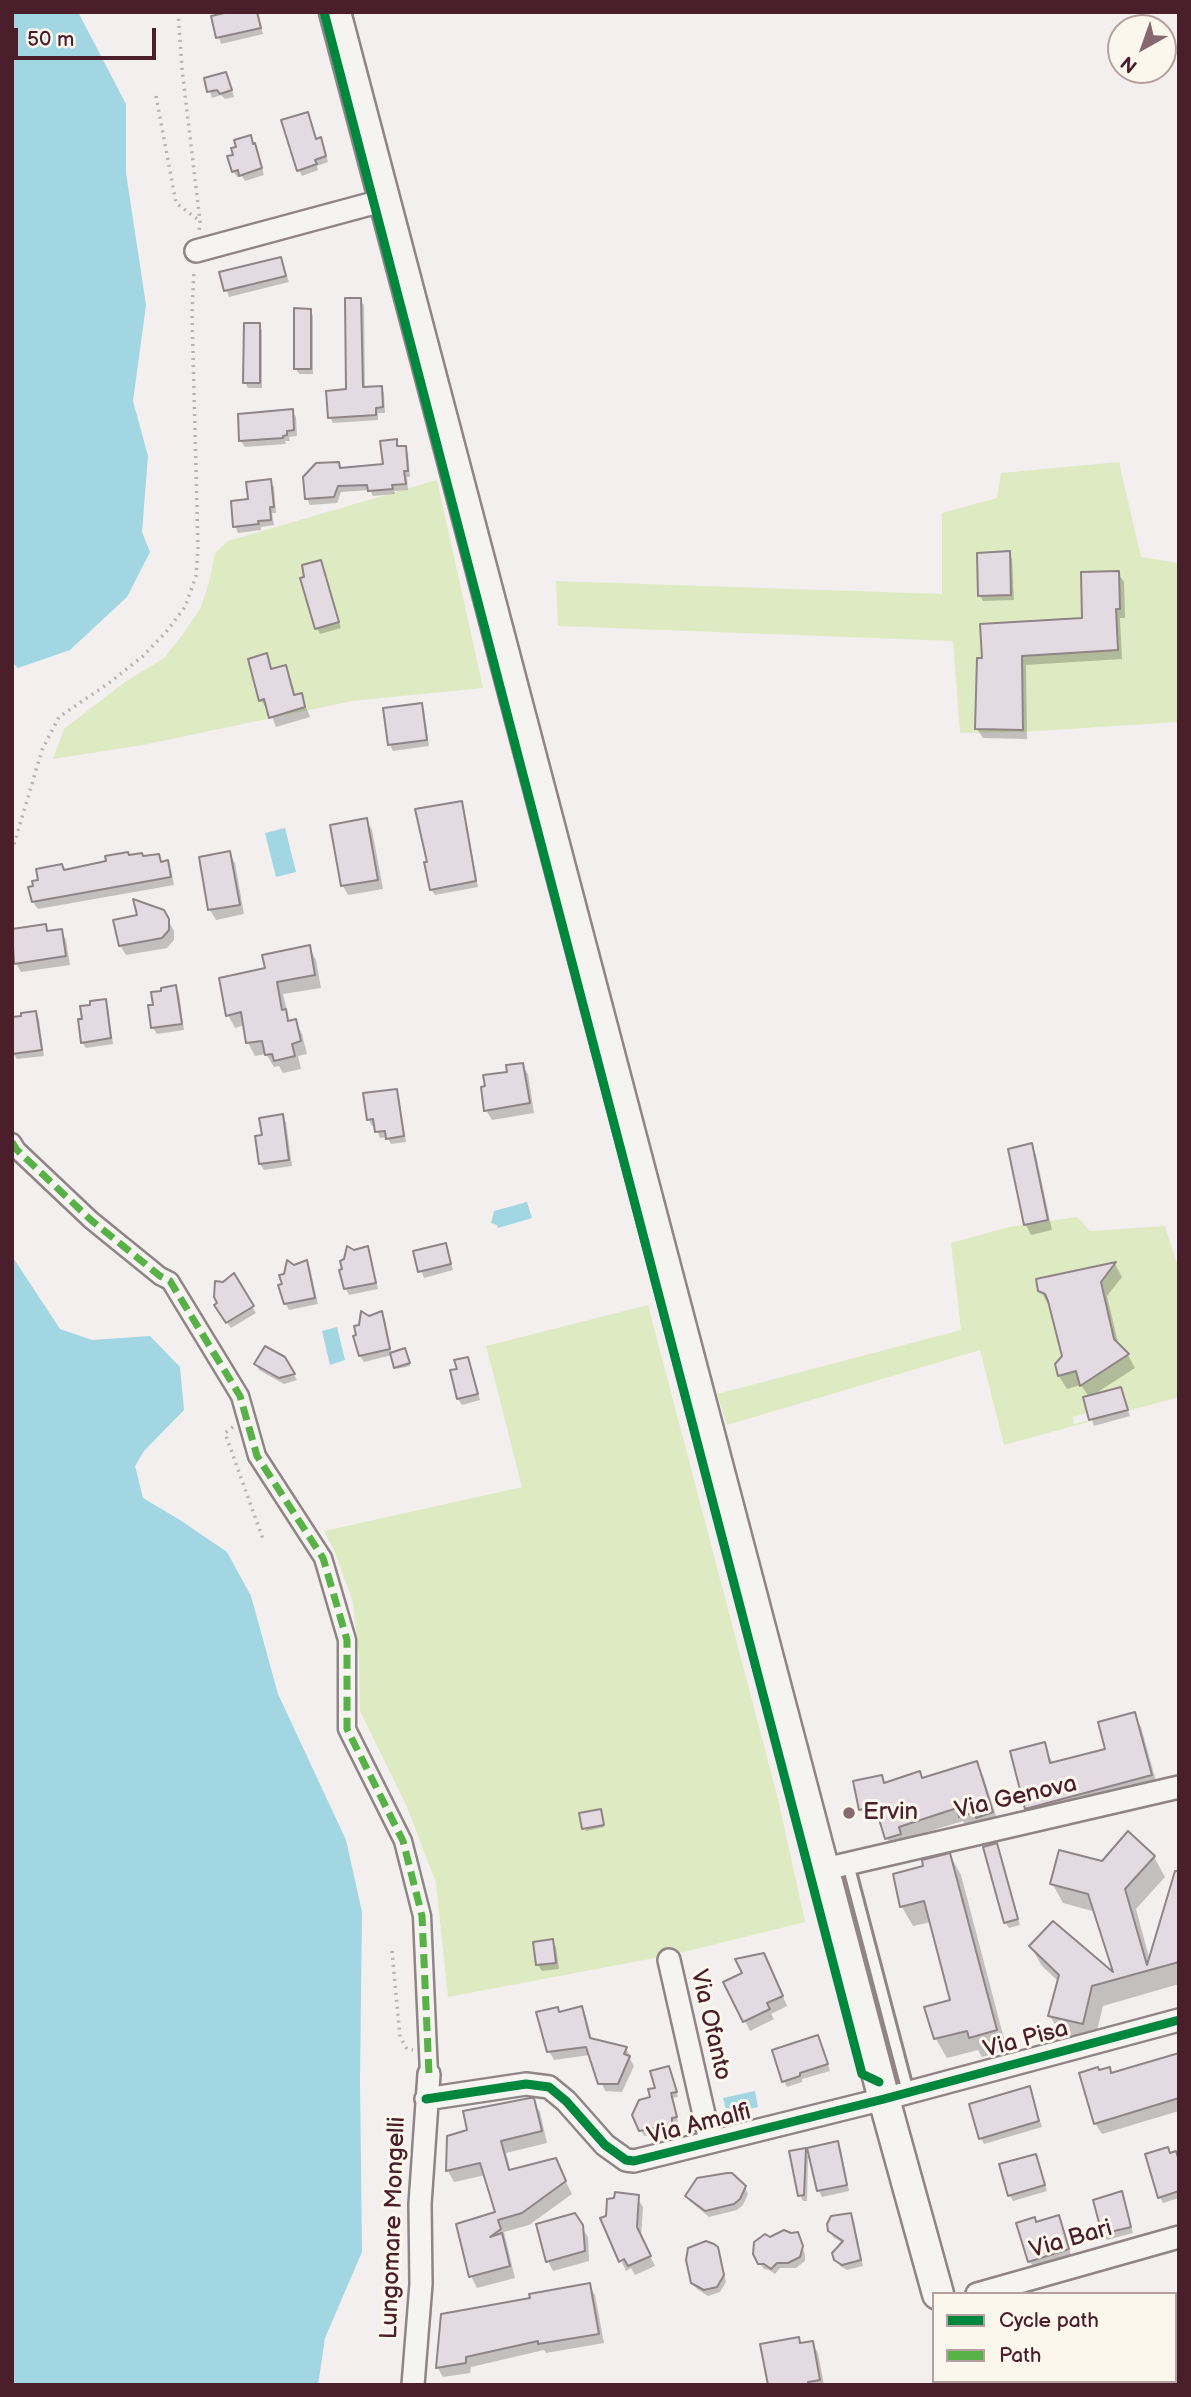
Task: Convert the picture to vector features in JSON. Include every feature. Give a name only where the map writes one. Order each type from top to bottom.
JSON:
[{"type":"main road","points":[[335,12],[798,1772],[836,1867],[938,2292]]},
{"type":"street","points":[[196,251],[385,200]]},
{"type":"street","points":[[12,1142],[17,1150],[91,1220],[160,1276],[170,1281],[240,1396],[257,1456],[323,1558],[347,1640],[348,1729],[404,1841],[422,1916],[429,2064]]},
{"type":"street","name":"Via Genova","points":[[836,1867],[1179,1787]]},
{"type":"street","name":"Via Ofanto","points":[[669,1961],[709,2141]]},
{"type":"street","name":"Via Pisa","points":[[890,2091],[1179,2020]]},
{"type":"street","name":"Lungomare Mongelli","points":[[413,2385],[421,2284],[421,2204],[429,2064]]},
{"type":"street","name":"Via Amalfi","points":[[426,2099],[526,2084],[538,2085],[558,2093],[605,2145],[626,2160],[634,2161],[890,2091]]},
{"type":"street","name":"Via Bari","points":[[984,2292],[1179,2237]]},
{"type":"path","points":[[12,851],[43,750],[59,717],[143,656],[185,607],[196,576],[198,548],[192,313],[200,221],[178,12]]},
{"type":"path","points":[[156,96],[176,203],[200,221]]},
{"type":"path","points":[[246,1418],[225,1433],[264,1542]]},
{"type":"path","points":[[393,1951],[400,2037],[407,2049],[429,2064]]},
{"type":"green space","points":[[1119,462],[1141,557],[1179,563],[1179,722],[1022,732],[960,733],[953,641],[558,626],[556,581],[942,594],[942,513],[997,498],[1001,473]],"holes":[[[1010,552],[1011,594],[978,595],[977,553]],[[1119,571],[1120,609],[1096,609],[1081,572]],[[1116,616],[1118,650],[1022,656],[1022,730],[976,729],[977,658],[982,658],[980,624]]]},
{"type":"green space","points":[[437,480],[483,688],[352,701],[143,745],[53,759],[64,729],[125,682],[164,658],[200,609],[215,553],[228,541]]},
{"type":"green space","points":[[1077,1217],[1090,1231],[1165,1226],[1179,1270],[1179,1397],[1004,1445],[980,1350],[727,1425],[717,1394],[961,1330],[951,1243],[1009,1227]],"holes":[[[1036,1279],[1102,1281],[1114,1339],[1126,1353],[1122,1358],[1058,1376],[1055,1364],[1061,1354],[1048,1301],[1046,1296],[1038,1291]],[[1121,1387],[1127,1410],[1074,1424],[1073,1417],[1087,1413],[1083,1397]]]},
{"type":"green space","points":[[648,1305],[778,1799],[805,1922],[676,1954],[448,1997],[436,1883],[407,1807],[360,1711],[359,1657],[353,1602],[324,1531],[522,1487],[486,1346]]},
{"type":"water","points":[[12,12],[78,12],[126,104],[126,173],[146,305],[133,401],[148,456],[142,532],[150,552],[127,597],[70,650],[18,668],[12,662]]},
{"type":"water","points":[[285,828],[296,872],[276,877],[265,833]]},
{"type":"water","points":[[527,1202],[532,1218],[498,1228],[491,1223],[494,1211]]},
{"type":"water","points":[[12,1256],[60,1329],[92,1340],[150,1336],[180,1367],[184,1410],[144,1451],[135,1466],[143,1498],[227,1552],[251,1596],[278,1694],[346,1840],[362,1912],[362,2252],[325,2338],[318,2385],[12,2385]]},
{"type":"water","points":[[337,1327],[345,1360],[330,1365],[322,1331]]},
{"type":"water","points":[[755,2091],[758,2107],[727,2114],[723,2098]]},
{"type":"building","points":[[229,12],[257,12],[261,28],[216,38],[211,16]]},
{"type":"building","points":[[226,72],[232,90],[220,94],[217,90],[207,92],[204,78]]},
{"type":"building","points":[[308,112],[316,139],[321,137],[326,156],[315,160],[317,164],[297,171],[281,120]]},
{"type":"building","points":[[251,135],[262,168],[239,176],[238,170],[232,172],[227,156],[233,155],[231,148],[236,147],[234,140]]},
{"type":"building","points":[[281,257],[286,276],[224,291],[219,272]]},
{"type":"building","points":[[345,298],[361,298],[363,387],[382,386],[383,407],[376,408],[376,415],[328,418],[326,391],[346,389]]},
{"type":"building","points":[[294,308],[311,309],[311,369],[294,369]]},
{"type":"building","points":[[244,323],[260,323],[260,383],[243,383]]},
{"type":"building","points":[[293,409],[294,430],[287,431],[283,438],[239,441],[238,414]]},
{"type":"building","points":[[397,439],[397,446],[406,446],[406,484],[392,485],[393,489],[368,491],[367,485],[338,486],[334,497],[305,499],[303,477],[316,463],[339,462],[340,468],[383,464],[380,441]]},
{"type":"building","points":[[271,479],[274,507],[270,507],[271,520],[233,527],[231,501],[248,499],[246,482]]},
{"type":"building","points":[[1010,551],[1011,595],[978,596],[977,553]]},
{"type":"building","points":[[321,560],[339,622],[315,629],[300,578],[304,577],[302,565]]},
{"type":"building","points":[[1119,571],[1120,609],[1116,609],[1118,650],[1022,656],[1023,730],[975,729],[977,658],[982,658],[980,624],[1082,618],[1081,572]]},
{"type":"building","points":[[267,653],[271,669],[286,665],[294,695],[302,693],[305,707],[269,718],[264,699],[259,701],[248,659]]},
{"type":"building","points":[[422,703],[427,740],[388,745],[383,708]]},
{"type":"building","points":[[462,801],[476,881],[430,890],[424,862],[427,862],[415,809]]},
{"type":"building","points":[[367,818],[378,880],[341,886],[330,825]]},
{"type":"building","points":[[230,851],[240,905],[208,910],[199,857]]},
{"type":"building","points":[[128,852],[129,855],[142,853],[143,856],[159,854],[161,862],[168,860],[171,877],[32,902],[28,887],[33,886],[32,881],[38,880],[36,869],[62,864],[64,870],[106,861],[105,856]]},
{"type":"building","points":[[133,899],[164,910],[169,919],[169,930],[162,938],[119,946],[113,920],[137,915]]},
{"type":"building","points":[[46,924],[47,931],[62,929],[66,956],[14,964],[12,929]]},
{"type":"building","points":[[310,945],[315,975],[277,982],[282,1010],[286,1009],[288,1021],[296,1019],[301,1041],[292,1044],[295,1056],[274,1061],[272,1054],[265,1055],[262,1041],[246,1043],[241,1012],[226,1016],[219,978],[265,968],[262,955]]},
{"type":"building","points":[[176,985],[182,1024],[151,1028],[148,1005],[153,1005],[151,992]]},
{"type":"building","points":[[106,999],[111,1038],[81,1043],[78,1019],[82,1019],[80,1006],[90,1005],[90,1001]]},
{"type":"building","points":[[36,1011],[42,1050],[12,1054],[12,1017]]},
{"type":"building","points":[[523,1063],[530,1103],[484,1111],[481,1087],[485,1086],[483,1075],[507,1072],[506,1065]]},
{"type":"building","points":[[397,1089],[404,1136],[386,1139],[385,1131],[375,1132],[373,1119],[367,1120],[363,1093]]},
{"type":"building","points":[[283,1114],[289,1160],[259,1164],[255,1136],[262,1135],[259,1118]]},
{"type":"building","points":[[1032,1143],[1048,1220],[1024,1225],[1008,1149]]},
{"type":"building","points":[[446,1243],[451,1264],[418,1272],[413,1251]]},
{"type":"building","points":[[347,1246],[354,1250],[368,1246],[376,1283],[344,1289],[339,1270],[342,1269],[340,1261],[344,1259]]},
{"type":"building","points":[[287,1260],[294,1265],[307,1260],[315,1298],[284,1304],[278,1285],[282,1284],[279,1275],[284,1274]]},
{"type":"building","points":[[1116,1262],[1101,1282],[1114,1339],[1129,1354],[1080,1386],[1076,1371],[1058,1376],[1055,1364],[1062,1356],[1048,1301],[1045,1294],[1038,1291],[1036,1279]]},
{"type":"building","points":[[234,1273],[254,1306],[226,1323],[214,1305],[217,1303],[214,1297],[215,1281],[223,1282]]},
{"type":"building","points":[[361,1311],[369,1316],[382,1311],[390,1349],[359,1356],[353,1336],[356,1335],[354,1326],[359,1325]]},
{"type":"building","points":[[265,1346],[285,1357],[295,1374],[279,1378],[254,1364]]},
{"type":"building","points":[[405,1348],[410,1363],[394,1368],[390,1353]]},
{"type":"building","points":[[468,1357],[478,1394],[457,1399],[450,1370],[457,1369],[454,1360]]},
{"type":"building","points":[[1121,1387],[1128,1410],[1089,1420],[1083,1397]]},
{"type":"building","points":[[1135,1712],[1152,1775],[1025,1809],[1010,1751],[1045,1742],[1050,1763],[1105,1749],[1098,1722]]},
{"type":"building","points":[[977,1761],[993,1812],[976,1818],[975,1812],[959,1817],[957,1808],[899,1827],[901,1834],[885,1839],[875,1806],[859,1810],[853,1781],[882,1775],[884,1783],[920,1771],[922,1778]]},
{"type":"building","points":[[601,1809],[604,1825],[582,1829],[579,1813]]},
{"type":"building","points":[[1128,1831],[1155,1856],[1125,1889],[1147,1965],[1175,1871],[1179,1871],[1179,1962],[1092,1986],[1083,2024],[1048,2016],[1059,1975],[1029,1946],[1053,1921],[1113,1972],[1088,1894],[1050,1884],[1059,1850],[1102,1861]]},
{"type":"building","points":[[997,1843],[1018,1919],[1004,1923],[983,1847]]},
{"type":"building","points":[[950,1853],[997,2030],[969,2038],[967,2031],[934,2039],[924,2007],[950,2000],[924,1901],[900,1907],[893,1874],[923,1866],[922,1860]]},
{"type":"building","points":[[553,1939],[556,1963],[536,1965],[533,1942]]},
{"type":"building","points":[[764,1953],[783,1996],[767,2003],[770,2009],[743,2022],[723,1982],[742,1973],[735,1959]]},
{"type":"building","points":[[582,2006],[590,2038],[627,2047],[624,2054],[630,2056],[618,2084],[598,2084],[586,2047],[547,2052],[536,2012],[558,2007],[559,2012]]},
{"type":"building","points":[[818,2035],[828,2064],[782,2082],[772,2050]]},
{"type":"building","points":[[1179,2053],[1179,2098],[1094,2124],[1079,2073],[1098,2067],[1099,2070],[1110,2067],[1111,2073]]},
{"type":"building","points":[[669,2066],[677,2092],[671,2093],[677,2117],[672,2118],[672,2125],[639,2131],[632,2115],[639,2100],[650,2097],[648,2089],[655,2088],[650,2071]]},
{"type":"building","points":[[1030,2086],[1039,2121],[979,2139],[969,2104]]},
{"type":"building","points":[[534,2098],[542,2131],[501,2141],[509,2170],[556,2158],[566,2181],[522,2213],[498,2220],[501,2229],[490,2237],[502,2233],[510,2266],[469,2277],[456,2224],[495,2212],[480,2163],[446,2171],[447,2136],[467,2130],[463,2111]]},
{"type":"building","points":[[838,2141],[847,2185],[817,2191],[807,2148]]},
{"type":"building","points":[[1168,2147],[1170,2153],[1176,2151],[1179,2161],[1179,2191],[1158,2198],[1145,2154]]},
{"type":"building","points":[[806,2148],[804,2195],[798,2196],[789,2151]]},
{"type":"building","points":[[1036,2154],[1045,2185],[1008,2196],[999,2164]]},
{"type":"building","points":[[732,2173],[746,2186],[740,2199],[734,2204],[705,2211],[685,2196],[697,2178]]},
{"type":"building","points":[[1122,2191],[1131,2227],[1102,2234],[1093,2200]]},
{"type":"building","points":[[615,2192],[639,2195],[637,2227],[651,2256],[628,2266],[624,2259],[619,2262],[600,2218],[606,2216],[607,2199],[614,2198]]},
{"type":"building","points":[[575,2213],[583,2225],[585,2251],[546,2262],[536,2224]]},
{"type":"building","points":[[851,2213],[861,2260],[842,2265],[834,2260],[832,2253],[843,2241],[828,2231],[827,2224],[831,2216]]},
{"type":"building","points":[[1059,2215],[1069,2249],[1028,2262],[1016,2223],[1035,2217],[1036,2222]]},
{"type":"building","points":[[784,2230],[798,2232],[803,2246],[800,2257],[788,2263],[777,2263],[771,2269],[764,2264],[758,2264],[753,2254],[754,2242],[765,2234],[770,2237]]},
{"type":"building","points":[[706,2241],[718,2247],[724,2275],[717,2287],[704,2290],[691,2283],[686,2260],[688,2248]]},
{"type":"building","points":[[590,2283],[599,2334],[538,2344],[538,2341],[466,2357],[466,2363],[436,2368],[441,2314],[530,2298],[529,2294]]},
{"type":"building","points":[[799,2337],[800,2343],[813,2341],[820,2380],[808,2382],[808,2385],[768,2385],[760,2344]]},
{"type":"marked path","points":[[12,1142],[17,1150],[91,1220],[160,1276],[170,1281],[240,1396],[257,1456],[323,1558],[347,1640],[347,1729],[403,1841],[422,1916],[429,2074]]},
{"type":"cycle path","points":[[324,12],[862,2074],[879,2082]]},
{"type":"cycle path","points":[[426,2099],[526,2084],[549,2087],[566,2101],[605,2145],[626,2160],[634,2161],[884,2099],[1179,2020]]},
{"type":"place","name":"Ervin","points":[[849,1813]]}]
